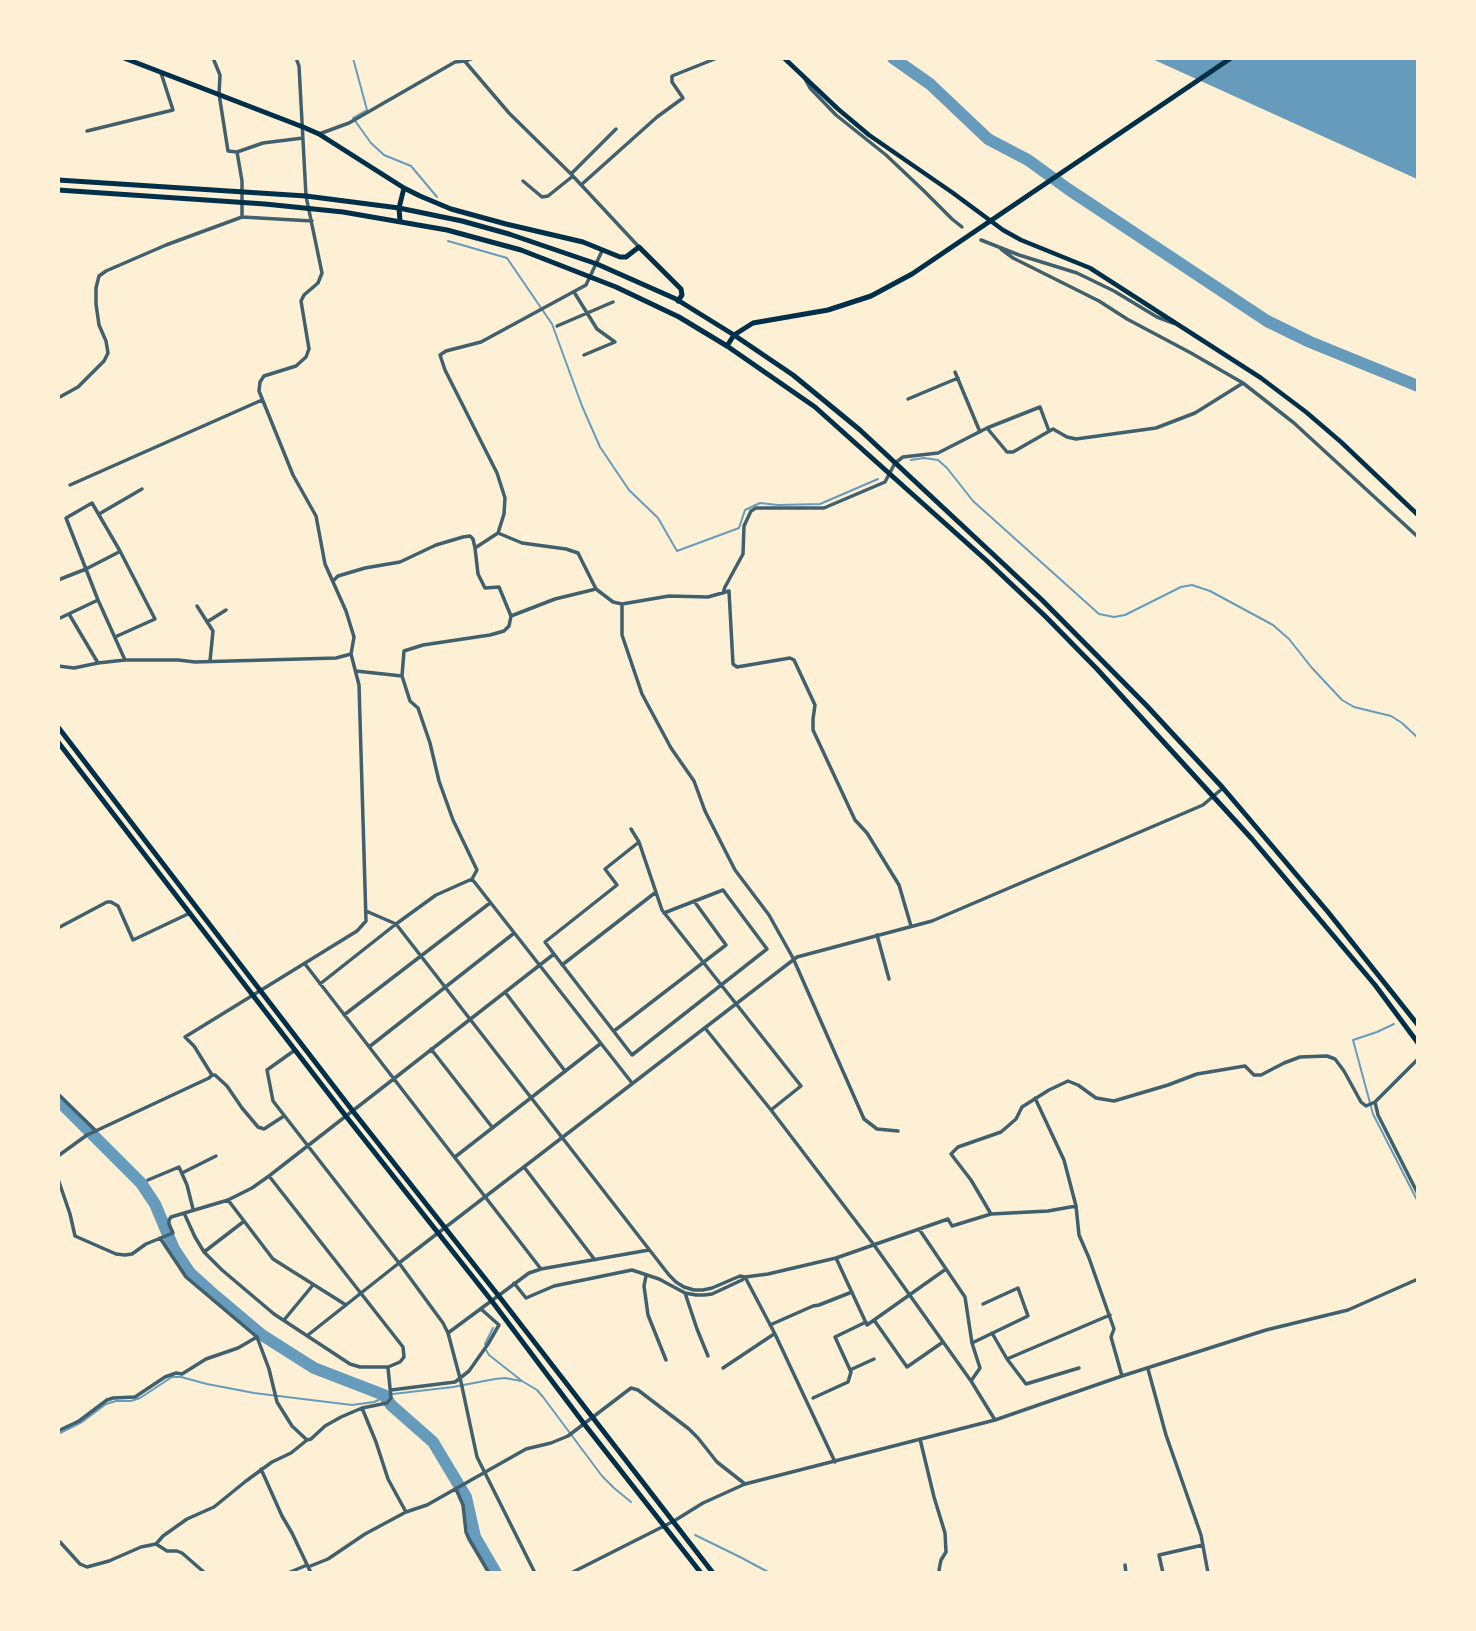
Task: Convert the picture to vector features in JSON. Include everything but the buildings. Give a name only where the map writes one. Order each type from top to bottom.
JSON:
[{"type":"main road","points":[[124,58],[303,127],[420,197],[451,209],[506,225],[583,242],[614,256],[626,257],[639,247],[681,289],[682,295],[678,301]]},
{"type":"main road","points":[[784,58],[869,135],[991,221],[1021,240],[1090,268],[1261,378],[1307,412],[1418,515]]},
{"type":"main road","points":[[727,346],[734,335],[753,323],[828,310],[871,296],[912,274],[1231,58]]},
{"type":"main road","points":[[58,180],[306,196],[399,208],[475,225],[597,264],[678,301],[734,335],[793,375],[860,430],[1042,600],[1223,788],[1328,912],[1418,1025]]},
{"type":"main road","points":[[401,221],[399,208],[404,188]]},
{"type":"main road","points":[[58,190],[243,201],[401,221],[447,230],[521,250],[616,287],[679,317],[727,346],[815,408],[890,473],[1046,617],[1252,839],[1375,985],[1418,1043]]},
{"type":"main road","points":[[58,727],[713,1573]]},
{"type":"main road","points":[[58,742],[701,1573]]},
{"type":"street","points":[[214,58],[220,75],[219,94],[228,152],[303,138]]},
{"type":"street","points":[[284,1116],[264,1129],[258,1127],[227,1086],[212,1075],[194,1046],[185,1037],[357,931],[366,921],[359,685],[351,654],[354,637],[346,611],[325,564],[316,516],[293,475],[259,391],[264,376],[296,366],[306,357],[309,349],[301,301],[303,295],[318,283],[322,273],[306,196],[299,66],[296,58]]},
{"type":"street","points":[[318,134],[349,123],[455,62],[473,58]]},
{"type":"street","points":[[580,185],[657,117],[683,98],[672,82],[672,76],[718,58]]},
{"type":"street","points":[[464,60],[509,113],[639,247]]},
{"type":"street","points":[[87,131],[173,110],[161,72]]},
{"type":"street","points":[[803,77],[810,89],[836,116],[886,155],[962,227]]},
{"type":"street","points":[[523,181],[542,197],[548,197],[616,129]]},
{"type":"street","points":[[237,152],[243,201],[242,217]]},
{"type":"street","points":[[58,398],[78,387],[104,361],[108,353],[96,304],[99,276],[106,271],[166,244],[242,217],[312,222]]},
{"type":"street","points":[[981,240],[1077,273],[1157,317],[1185,328]]},
{"type":"street","points":[[1001,249],[1013,258],[1098,300],[1243,383],[1294,423],[1418,537]]},
{"type":"street","points":[[475,548],[498,533],[505,514],[505,498],[497,473],[440,355],[481,342],[586,285],[603,251]]},
{"type":"street","points":[[574,292],[597,329],[615,342],[584,355]]},
{"type":"street","points":[[557,326],[614,302]]},
{"type":"street","points":[[955,372],[980,432]]},
{"type":"street","points":[[908,399],[958,378]]},
{"type":"street","points":[[987,428],[1007,452],[1013,452],[1054,429],[1076,439],[1156,428],[1195,413],[1243,383]]},
{"type":"street","points":[[70,485],[262,400]]},
{"type":"street","points":[[723,593],[743,554],[744,526],[751,511],[756,508],[824,508],[885,482],[895,463],[904,457],[938,453],[987,428],[1040,407],[1049,432]]},
{"type":"street","points":[[98,514],[142,489]]},
{"type":"street","points":[[116,637],[155,619],[92,503],[66,519],[125,660]]},
{"type":"street","points":[[498,533],[523,543],[578,553],[596,589],[613,602],[622,604],[669,596],[708,597],[729,591],[733,664],[737,667],[790,658],[793,660],[815,705],[813,730],[855,820],[867,833],[899,886],[911,926]]},
{"type":"street","points":[[320,984],[436,895],[472,879],[477,870],[453,820],[418,708],[410,701],[402,677],[404,650],[504,631],[509,626],[511,616],[499,587],[485,588],[478,574],[475,548],[470,536],[429,548],[400,562],[338,576],[333,582]]},
{"type":"street","points":[[58,580],[120,551]]},
{"type":"street","points":[[511,616],[555,599],[596,589]]},
{"type":"street","points":[[58,619],[99,600]]},
{"type":"street","points":[[622,604],[622,635],[642,694],[671,748],[694,781],[705,811],[735,870],[769,915],[793,958],[864,1119],[877,1129],[898,1130]]},
{"type":"street","points":[[197,606],[213,631],[210,661]]},
{"type":"street","points":[[207,622],[226,610]]},
{"type":"street","points":[[69,614],[98,663]]},
{"type":"street","points":[[58,666],[74,668],[125,660],[195,662],[336,658],[351,654]]},
{"type":"street","points":[[355,671],[402,677]]},
{"type":"street","points":[[308,1335],[793,958],[932,921],[1202,805],[1223,788]]},
{"type":"street","points":[[631,830],[639,842],[664,913],[801,1086],[771,1110]]},
{"type":"street","points":[[639,842],[605,869],[617,885],[545,942],[632,1055],[767,949],[723,890],[664,913]]},
{"type":"street","points":[[472,879],[632,1083]]},
{"type":"street","points":[[562,965],[656,892]]},
{"type":"street","points":[[614,1031],[726,945],[694,901]]},
{"type":"street","points":[[58,928],[111,902],[118,906],[133,940],[190,913]]},
{"type":"street","points":[[344,1015],[490,903]]},
{"type":"street","points":[[366,911],[396,924],[649,1250],[676,1282],[694,1290],[712,1288],[740,1276],[768,1274],[836,1258],[947,1219],[952,1226],[991,1214],[1048,1211],[1076,1206]]},
{"type":"street","points":[[369,1046],[514,933]]},
{"type":"street","points":[[877,935],[890,979]]},
{"type":"street","points":[[58,1179],[75,1236],[125,1255],[132,1254],[146,1244],[173,1233],[169,1220],[193,1209],[228,1200],[269,1176],[554,954]]},
{"type":"street","points":[[305,964],[541,1269]]},
{"type":"street","points":[[505,992],[565,1071]]},
{"type":"street","points":[[705,1027],[874,1245],[971,1381],[995,1420]]},
{"type":"street","points":[[454,1157],[600,1044]]},
{"type":"street","points":[[431,1049],[492,1127]]},
{"type":"street","points":[[295,1050],[267,1070],[273,1101],[443,1323],[448,1333],[477,1457],[535,1573]]},
{"type":"street","points":[[991,1214],[971,1180],[951,1154],[958,1147],[1001,1132],[1016,1119],[1022,1107],[1068,1081],[1096,1098],[1114,1101],[1168,1085],[1197,1073],[1245,1066],[1254,1075],[1261,1075],[1300,1057],[1327,1056],[1340,1065],[1366,1106],[1375,1102],[1418,1059]]},
{"type":"street","points":[[58,1156],[87,1135],[212,1075]]},
{"type":"street","points":[[58,1094],[95,1131]]},
{"type":"street","points":[[1035,1098],[1064,1160],[1076,1206],[1079,1235],[1110,1315],[1114,1329],[1111,1337],[1122,1376]]},
{"type":"street","points":[[1375,1102],[1378,1115],[1418,1194]]},
{"type":"street","points":[[182,1173],[216,1156]]},
{"type":"street","points":[[148,1180],[179,1167],[193,1209]]},
{"type":"street","points":[[524,1167],[595,1260]]},
{"type":"street","points":[[184,1213],[204,1252],[284,1320],[350,1364],[360,1367],[388,1367],[400,1362],[404,1357],[403,1348],[269,1176]]},
{"type":"street","points":[[58,1197],[63,1194]]},
{"type":"street","points":[[228,1200],[273,1259],[346,1306]]},
{"type":"street","points":[[204,1252],[243,1222]]},
{"type":"street","points":[[919,1229],[965,1297],[972,1343],[980,1368],[971,1381]]},
{"type":"street","points":[[165,1237],[186,1277],[257,1336],[269,1369],[274,1395],[292,1426],[307,1440]]},
{"type":"street","points":[[448,1333],[529,1273],[649,1250]]},
{"type":"street","points":[[836,1258],[867,1325],[946,1269]]},
{"type":"street","points":[[514,1283],[526,1298],[554,1286],[632,1270],[696,1296],[712,1294],[745,1277]]},
{"type":"street","points":[[646,1275],[644,1286],[648,1315],[666,1360]]},
{"type":"street","points":[[745,1277],[835,1462]]},
{"type":"street","points":[[571,1573],[745,1484],[995,1420],[1266,1330],[1348,1310],[1418,1279]]},
{"type":"street","points":[[284,1320],[313,1285]]},
{"type":"street","points":[[972,1343],[1028,1316],[1018,1288],[983,1304]]},
{"type":"street","points":[[770,1325],[852,1292]]},
{"type":"street","points":[[685,1293],[708,1356]]},
{"type":"street","points":[[391,1391],[460,1381],[499,1325],[481,1309]]},
{"type":"street","points":[[1007,1359],[1110,1315]]},
{"type":"street","points":[[874,1320],[907,1367],[943,1342]]},
{"type":"street","points":[[813,1398],[848,1382],[851,1373],[835,1337],[866,1322]]},
{"type":"street","points":[[992,1333],[1026,1384],[1079,1368]]},
{"type":"street","points":[[723,1368],[775,1334]]},
{"type":"street","points":[[58,1431],[79,1421],[113,1398],[135,1397],[166,1377],[182,1374],[206,1359],[238,1348],[257,1336]]},
{"type":"street","points":[[850,1370],[874,1359]]},
{"type":"street","points":[[58,1543],[60,1542],[79,1564],[87,1567],[156,1544],[187,1519],[214,1507],[261,1469],[291,1453],[325,1426],[362,1408],[389,1401],[391,1391],[388,1367]]},
{"type":"street","points":[[1148,1369],[1166,1435],[1193,1509],[1208,1573]]},
{"type":"street","points":[[288,1573],[328,1559],[365,1534],[406,1512],[427,1505],[526,1448],[568,1436],[627,1390],[634,1388],[689,1429],[718,1462],[745,1484]]},
{"type":"street","points":[[362,1408],[388,1479],[406,1512]]},
{"type":"street","points":[[920,1439],[945,1533],[946,1552],[941,1560],[940,1573]]},
{"type":"street","points":[[261,1469],[311,1573]]},
{"type":"street","points":[[458,1487],[464,1505],[469,1539],[489,1573]]},
{"type":"street","points":[[58,1499],[58,1506]]},
{"type":"street","points":[[156,1544],[167,1551],[177,1550],[205,1573]]},
{"type":"street","points":[[1163,1573],[1159,1555],[1203,1545]]},
{"type":"street","points":[[1125,1565],[1126,1573]]},
{"type":"water","points":[[1150,58],[1418,58],[1418,180],[1417,179]]},
{"type":"waterway","points":[[353,58],[367,110],[353,118],[371,143],[384,155],[411,166],[437,197]]},
{"type":"waterway","points":[[893,58],[930,84],[988,139],[1028,160],[1267,321],[1310,342],[1418,386]]},
{"type":"waterway","points":[[448,241],[507,258],[552,324],[600,447],[629,490],[658,518],[677,551],[739,528],[745,510],[760,503],[820,504],[878,479]]},
{"type":"waterway","points":[[911,460],[938,460],[973,501],[1099,614],[1114,617],[1125,615],[1181,587],[1192,585],[1210,591],[1273,625],[1289,639],[1342,700],[1354,707],[1391,716],[1418,738]]},
{"type":"waterway","points":[[1394,1024],[1353,1040],[1373,1114],[1418,1202]]},
{"type":"waterway","points":[[58,1100],[141,1183],[155,1204],[174,1249],[190,1273],[262,1335],[314,1368],[384,1395],[391,1405],[433,1442],[466,1497],[475,1537],[496,1573]]},
{"type":"waterway","points":[[485,1344],[493,1328]]},
{"type":"waterway","points":[[486,1350],[522,1381],[537,1390],[602,1476],[631,1502]]},
{"type":"waterway","points":[[58,1434],[82,1422],[106,1404],[140,1398],[172,1377],[254,1393],[352,1405],[374,1402],[385,1397]]},
{"type":"waterway","points":[[384,1395],[495,1379],[521,1381]]},
{"type":"waterway","points":[[695,1535],[770,1573]]}]
